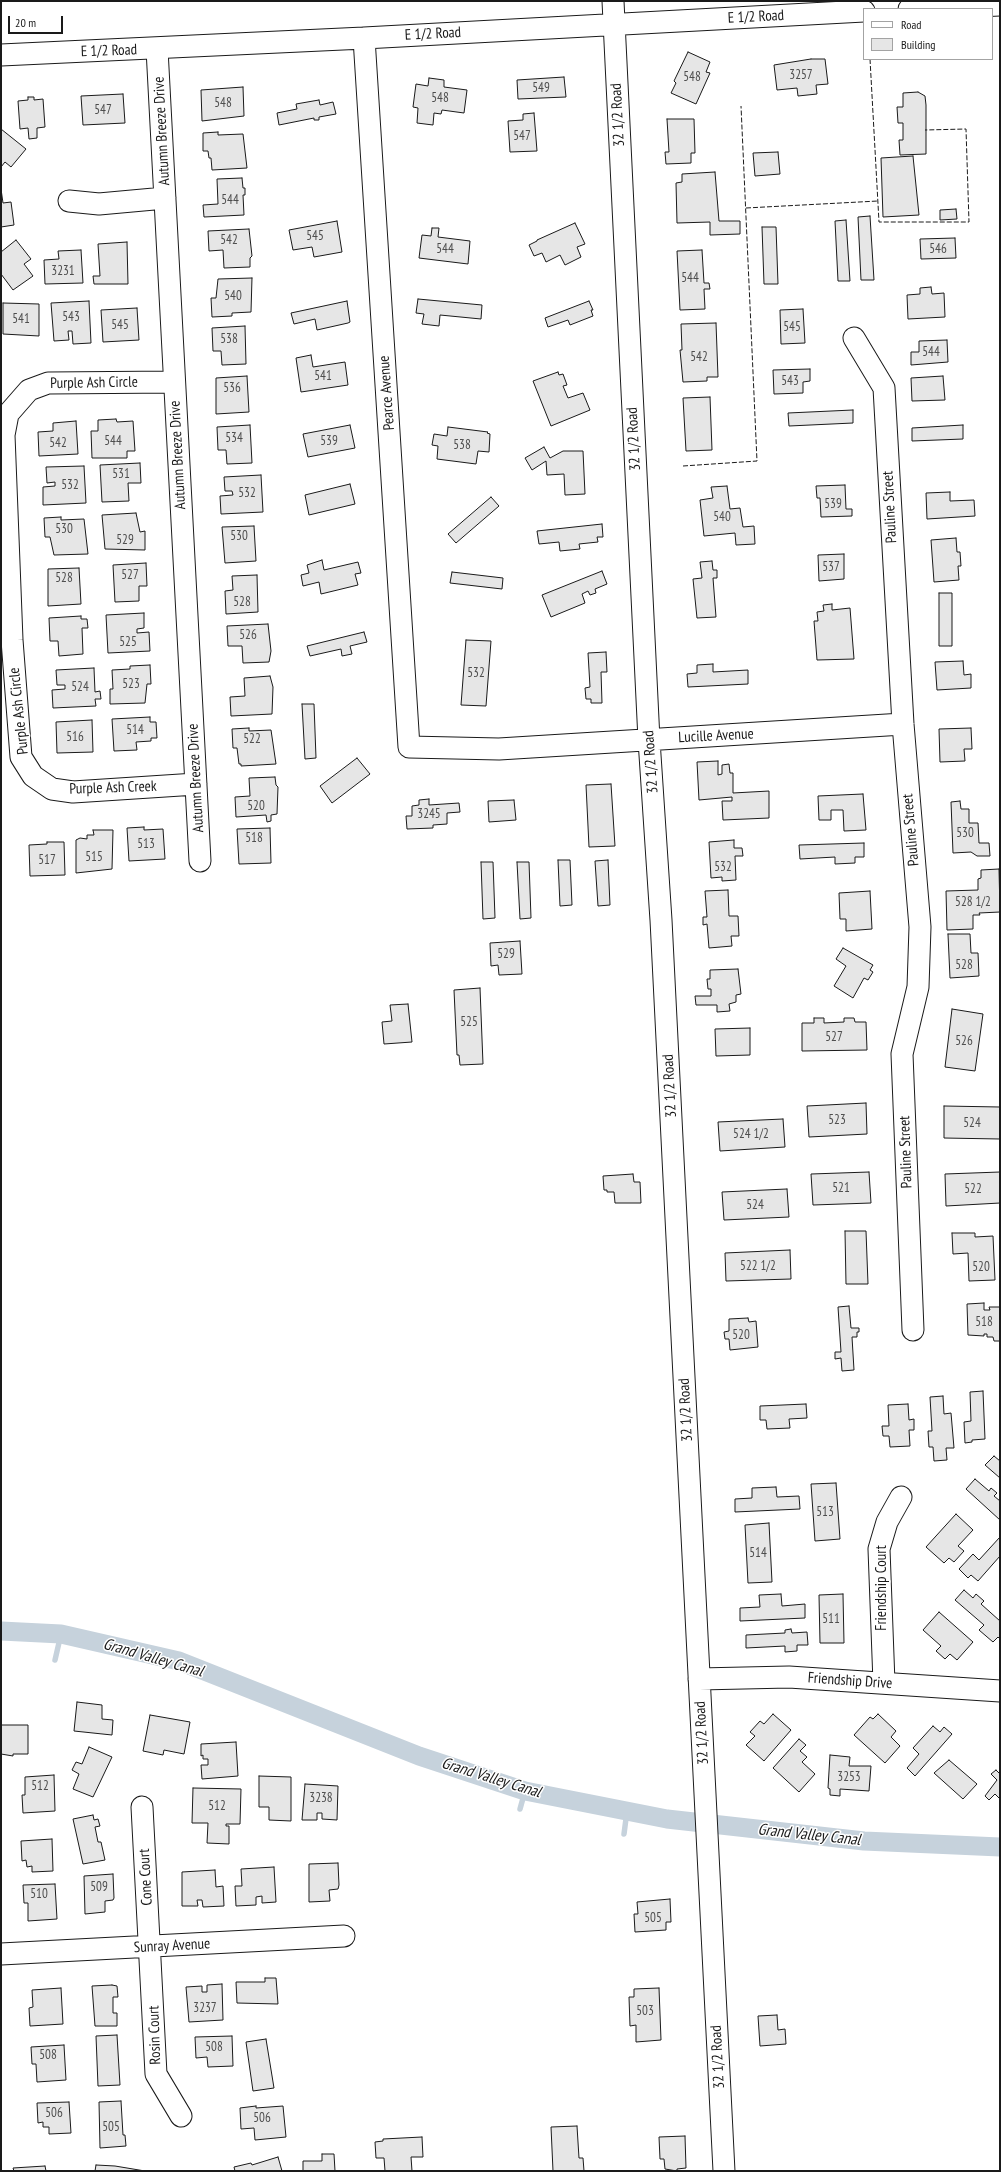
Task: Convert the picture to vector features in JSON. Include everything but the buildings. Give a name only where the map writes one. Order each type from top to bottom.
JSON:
[{"type":"street","name":"32 1/2 Road","points":[[613,1],[649,740],[661,920],[724,2171]]},
{"type":"street","points":[[932,8],[1000,5]]},
{"type":"street","name":"E 1/2 Road","points":[[1,55],[364,38],[863,11]]},
{"type":"street","name":"Pearce Avenue","points":[[364,38],[409,747]]},
{"type":"street","name":"Autumn Breeze Drive","points":[[157,48],[200,861]]},
{"type":"street","points":[[69,201],[99,204],[165,198]]},
{"type":"street","name":"Pauline Street","points":[[854,338],[884,388],[902,724],[920,927],[918,987],[902,1054],[913,1330]]},
{"type":"street","name":"Purple Ash Circle","points":[[33,776],[21,758],[12,640],[4,435],[8,414],[29,390],[48,383],[174,382]]},
{"type":"street","name":"Lucille Avenue","points":[[409,747],[499,749],[902,724]]},
{"type":"street","name":"Purple Ash Creek","points":[[33,776],[52,789],[73,792],[196,784]]},
{"type":"street","name":"Friendship Court","points":[[884,1683],[879,1549],[887,1522],[901,1497]]},
{"type":"street","name":"Friendship Drive","points":[[699,1679],[789,1677],[1000,1691]]},
{"type":"street","name":"Cone Court","points":[[142,1807],[150,1947]]},
{"type":"street","name":"Sunray Avenue","points":[[1,1954],[344,1936]]},
{"type":"street","name":"Rosin Court","points":[[150,1947],[156,2074],[182,2116]]},
{"type":"waterway","name":"Grand Valley Canal","points":[[1,1631],[61,1634],[179,1661],[419,1756],[525,1791],[667,1819],[864,1841],[1000,1847]]},
{"type":"waterway","points":[[55,1660],[61,1634]]},
{"type":"waterway","points":[[520,1809],[525,1791]]},
{"type":"waterway","points":[[624,1834],[627,1811]]},
{"type":"fence","points":[[870,60],[879,222],[969,222],[966,129],[925,130]]},
{"type":"fence","points":[[683,466],[757,461],[741,106]]},
{"type":"fence","points":[[746,208],[878,201]]}]
